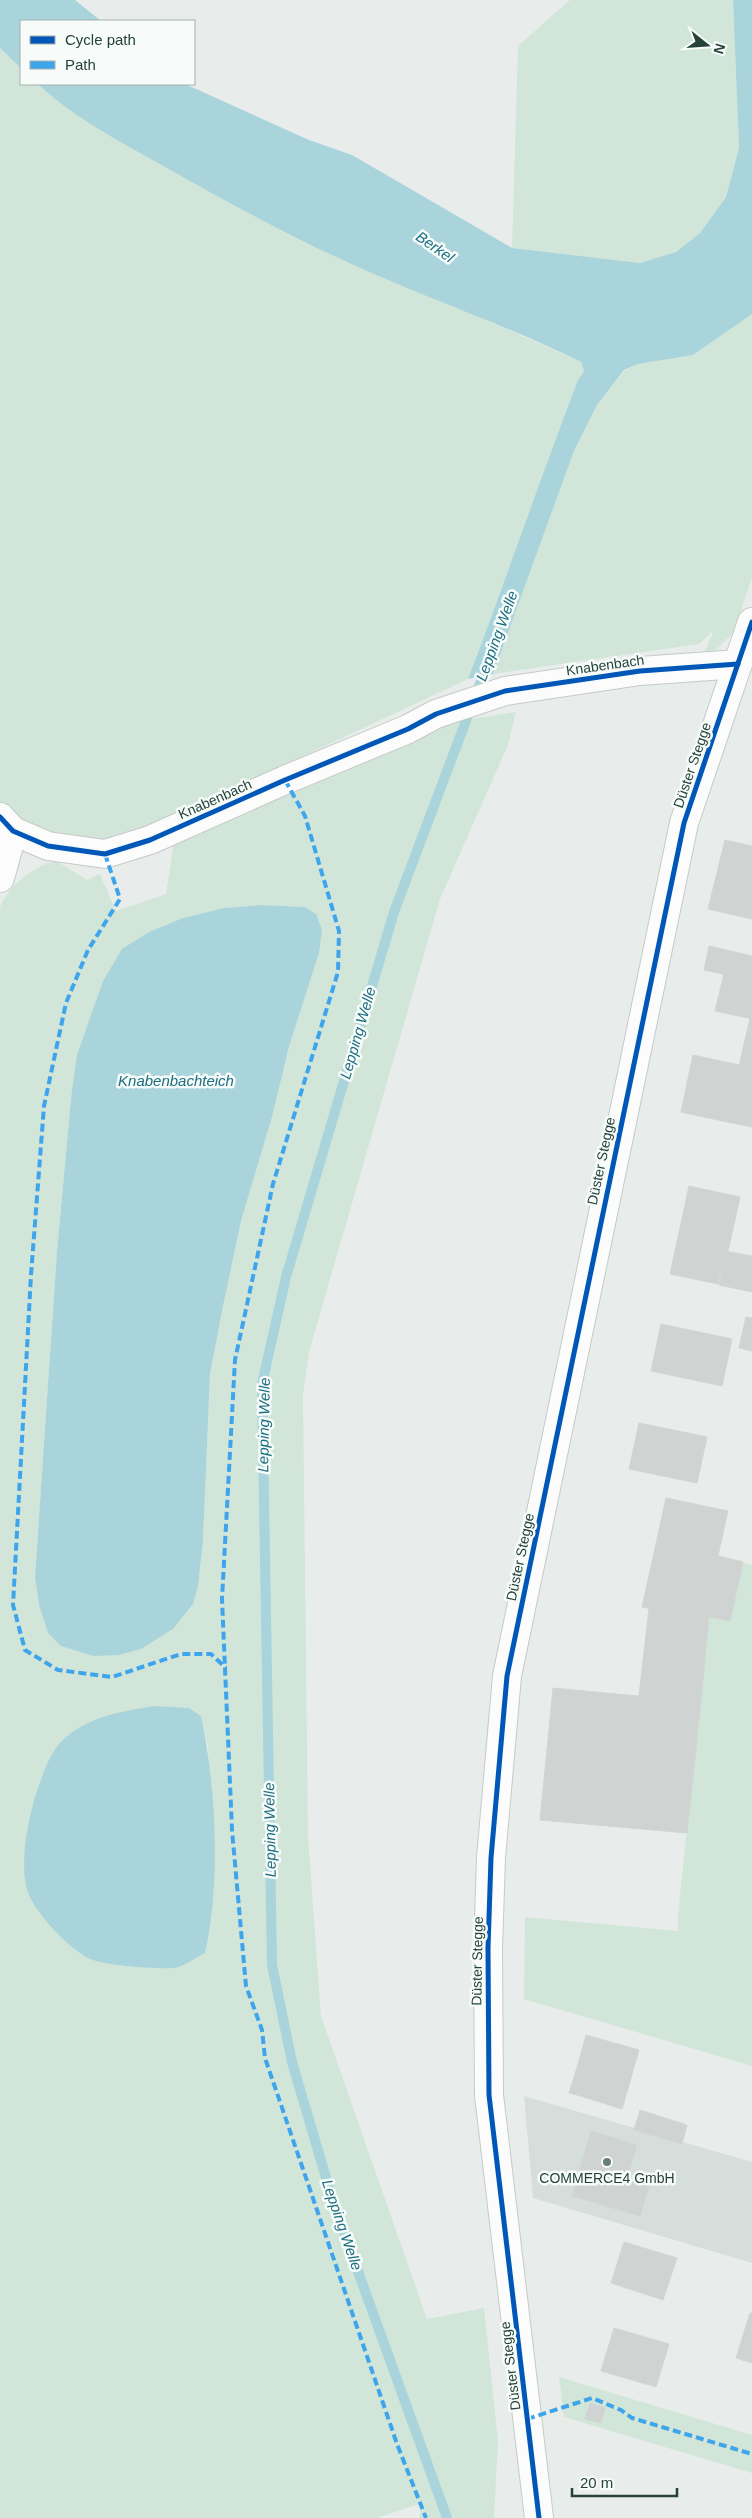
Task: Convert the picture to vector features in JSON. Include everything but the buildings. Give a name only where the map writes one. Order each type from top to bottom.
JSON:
[{"type":"street","name":"Düster Stegge","points":[[539,2518],[489,2095],[488,1948],[491,1858],[507,1676],[684,823],[752,622]]},
{"type":"street","name":"Knabenbach","points":[[7,824],[48,846],[105,854],[150,840],[285,780],[408,729],[436,714],[505,691],[640,671],[738,664]]},
{"type":"street","points":[[0,878],[7,824]]},
{"type":"shaded area","points":[[524,2096],[752,2162],[752,2263],[533,2198]]},
{"type":"green space","points":[[570,0],[733,0],[739,148],[726,197],[700,233],[676,252],[640,263],[512,248],[518,46]]},
{"type":"green space","points":[[0,48],[20,67],[20,85],[39,85],[51,96],[103,132],[455,306],[581,362],[584,371],[578,380],[564,417],[468,679],[133,836],[96,845],[51,837],[18,818],[0,803]]},
{"type":"green space","points":[[752,314],[752,578],[733,633],[717,649],[703,655],[714,630],[699,644],[493,674],[574,451],[597,405],[624,371],[638,364],[693,355]]},
{"type":"green space","points":[[516,712],[508,745],[440,899],[309,1352],[303,1396],[308,1836],[321,2016],[427,2319],[484,2308],[498,2441],[494,2518],[419,2518],[422,2503],[377,2518],[0,2518],[0,907],[16,884],[30,872],[55,860],[87,880],[100,874],[116,911],[166,894],[174,842],[301,784],[452,722]],"holes":[[[261,905],[305,907],[319,953],[289,1048],[272,1117],[241,1221],[223,1305],[210,1374],[203,1540],[173,1629],[140,1649],[119,1655],[62,1646],[48,1633],[39,1605],[35,1577],[57,1251],[71,1099],[183,918],[224,908]],[[189,1708],[201,1716],[208,1747],[214,1845],[87,1957],[61,1936],[40,1914],[25,1870],[26,1843],[32,1806]]]},
{"type":"green space","points":[[742,1563],[752,1565],[752,2066],[524,1999],[525,1917],[678,1931],[678,1915],[709,1616],[730,1621]]},
{"type":"green space","points":[[559,2377],[752,2435],[752,2473],[564,2417]]},
{"type":"water","points":[[0,0],[75,0],[100,20],[20,20],[20,67],[0,48]]},
{"type":"water","name":"Berkel","points":[[733,0],[752,0],[752,314],[693,355],[638,364],[624,370],[597,405],[574,451],[493,674],[468,679],[564,417],[578,380],[584,371],[581,362],[523,335],[374,274],[277,228],[100,130],[52,97],[39,85],[187,85],[309,140],[352,155],[512,248],[640,263],[676,252],[700,233],[726,197],[739,148]]},
{"type":"water","name":"Knabenbachteich","points":[[261,905],[305,907],[316,914],[322,930],[319,953],[289,1047],[272,1117],[241,1221],[210,1374],[203,1540],[198,1586],[193,1604],[173,1629],[141,1649],[119,1655],[93,1656],[61,1646],[48,1633],[39,1605],[35,1577],[57,1251],[71,1099],[77,1055],[103,981],[122,949],[149,932],[183,918],[224,908]]},
{"type":"water","points":[[154,1706],[189,1708],[201,1716],[213,1803],[215,1866],[210,1926],[205,1953],[186,1964],[174,1968],[117,1965],[96,1961],[80,1953],[54,1930],[39,1912],[29,1895],[24,1872],[25,1844],[33,1804],[46,1766],[58,1745],[72,1732],[94,1720]]},
{"type":"waterway","name":"Lepping Welle","points":[[447,2518],[334,2205],[292,2062],[272,1965],[262,1384],[286,1277],[394,912],[487,665]]},
{"type":"marked path","points":[[285,780],[305,816],[339,931],[338,972],[273,1184],[235,1360],[222,1599],[232,1830],[246,1986],[262,2030],[265,2058],[397,2444],[426,2518]]},
{"type":"marked path","points":[[105,854],[120,899],[88,950],[66,1003],[44,1106],[31,1275],[13,1605],[25,1650],[58,1670],[112,1677],[181,1654],[211,1654],[226,1668]]},
{"type":"marked path","points":[[527,2419],[592,2398],[621,2410],[632,2418],[752,2454]]},
{"type":"cycle path","points":[[539,2518],[489,2095],[488,1948],[491,1858],[507,1676],[684,823],[752,622]]},
{"type":"cycle path","points":[[0,817],[13,831],[48,846],[105,854],[150,840],[285,780],[408,729],[436,714],[505,691],[640,671],[738,664]]},
{"type":"place","name":"COMMERCE4 GmbH","points":[[607,2162]]}]
